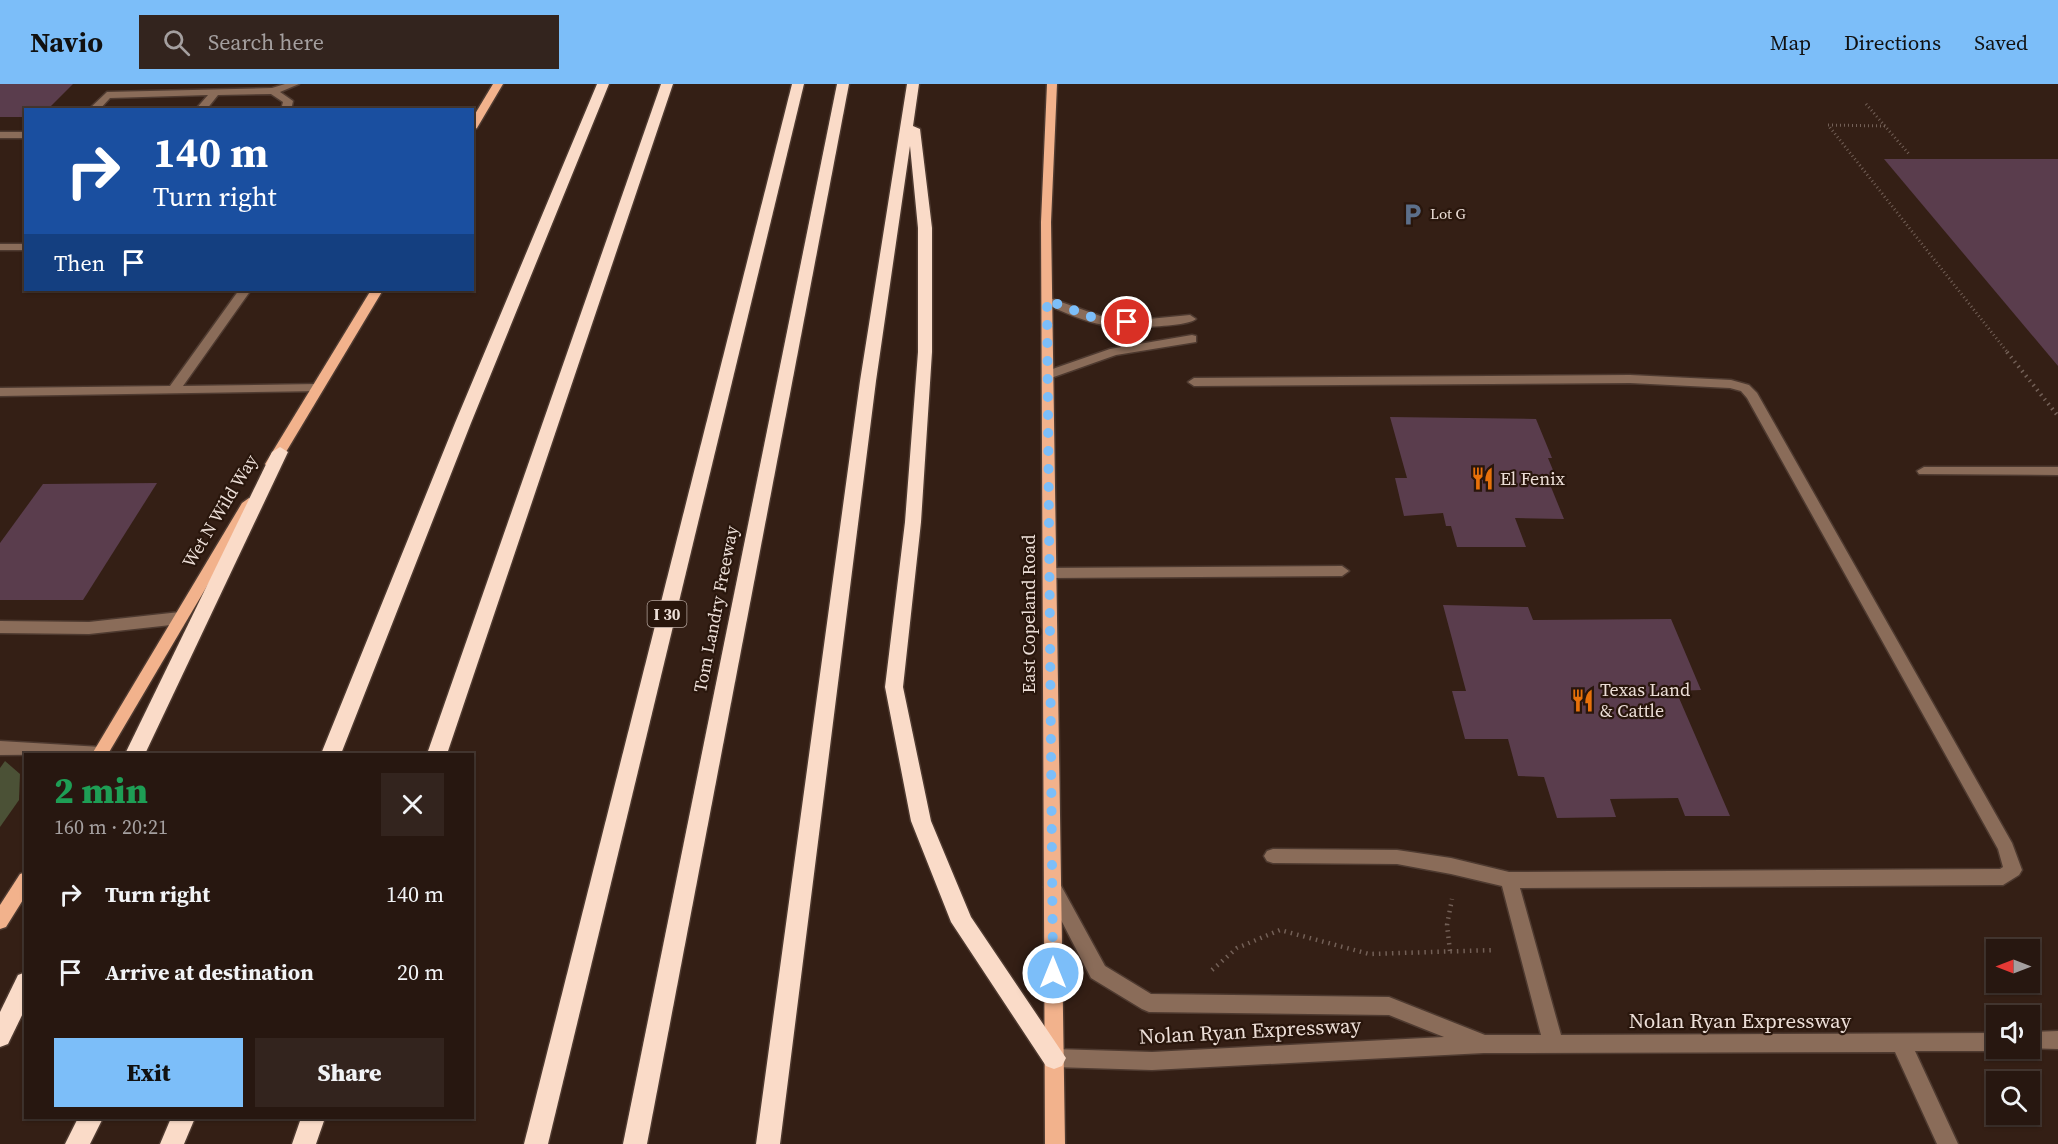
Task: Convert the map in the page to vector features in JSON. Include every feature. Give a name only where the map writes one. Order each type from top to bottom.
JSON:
[{"type":"highway","points":[[332,753],[463,423],[603,84]]},
{"type":"highway","points":[[437,753],[667,84]]},
{"type":"highway","name":"I 30","points":[[536,1144],[798,84]]},
{"type":"highway","name":"Tom Landry Freeway","points":[[635,1144],[843,84]]},
{"type":"highway","points":[[768,1144],[868,381],[913,84]]},
{"type":"highway","points":[[911,107],[926,228],[925,352],[913,522],[894,687],[921,821],[962,922],[1054,1058]]},
{"type":"highway","points":[[135,753],[280,452]]},
{"type":"highway","points":[[320,753],[349,712]]},
{"type":"highway","points":[[0,1036],[24,986]]},
{"type":"highway","points":[[76,1144],[90,1119]]},
{"type":"highway","points":[[172,1144],[183,1119]]},
{"type":"highway","points":[[304,1144],[313,1119]]},
{"type":"main road","points":[[474,125],[498,84]]},
{"type":"main road","name":"East Copeland Road","points":[[1052,84],[1046,222],[1055,1144]]},
{"type":"main road","name":"Wet N Wild Way","points":[[102,753],[376,291]]},
{"type":"main road","points":[[0,921],[24,882]]},
{"type":"street","points":[[95,108],[117,84]]},
{"type":"street","points":[[107,95],[273,91],[294,84]]},
{"type":"street","points":[[273,91],[288,101],[286,108]]},
{"type":"street","points":[[202,108],[215,93]]},
{"type":"street","points":[[0,135],[24,135]]},
{"type":"street","points":[[0,247],[24,246]]},
{"type":"street","points":[[174,390],[243,291]]},
{"type":"street","points":[[1047,300],[1105,322],[1149,323],[1190,319]]},
{"type":"street","points":[[1048,375],[1114,352],[1192,339]]},
{"type":"street","points":[[1194,382],[1630,379],[1731,384],[1745,388],[1752,396],[2007,848],[2013,870],[2003,877],[1509,880],[1464,869],[1397,858],[1273,856]]},
{"type":"street","points":[[0,392],[318,388]]},
{"type":"street","points":[[1924,471],[2058,471]]},
{"type":"street","points":[[1050,573],[1342,571]]},
{"type":"street","points":[[0,627],[89,628],[180,618]]},
{"type":"street","points":[[0,748],[84,753]]},
{"type":"street","points":[[1509,880],[1554,1045]]},
{"type":"street","name":"Nolan Ryan Expressway","points":[[1052,887],[1098,972],[1149,1004],[1389,1006],[1484,1044]]},
{"type":"street","points":[[2040,1041],[2058,1040]]},
{"type":"street","name":"Nolan Ryan Expressway","points":[[1054,1058],[1152,1061],[1484,1044],[1986,1042]]},
{"type":"street","points":[[1901,1044],[1948,1144]]},
{"type":"path","points":[[1866,104],[1909,154]]},
{"type":"path","points":[[1885,126],[1828,125],[2058,416]]},
{"type":"path","points":[[1450,951],[1446,932],[1447,914],[1464,869]]},
{"type":"path","points":[[1208,972],[1237,948],[1280,930],[1369,954],[1497,950]]},
{"type":"green space","points":[[5,761],[20,774],[19,800],[0,827],[0,768]]},
{"type":"building","points":[[0,84],[73,84],[49,108],[24,108],[24,117],[0,117]]},
{"type":"building","points":[[1884,159],[2058,159],[2058,366]]},
{"type":"building","points":[[1390,417],[1536,419],[1552,458],[1548,458],[1560,487],[1551,487],[1564,519],[1515,518],[1526,547],[1457,547],[1451,526],[1446,526],[1443,513],[1404,516],[1395,478],[1407,478]]},
{"type":"building","points":[[157,483],[83,600],[0,600],[0,543],[43,484]]},
{"type":"building","points":[[1443,605],[1528,607],[1533,620],[1671,619],[1701,690],[1676,691],[1730,816],[1685,816],[1678,798],[1610,799],[1616,817],[1557,818],[1544,777],[1518,776],[1508,739],[1465,739],[1452,691],[1466,691]]},
{"type":"place","name":"Lot G","points":[[1412,214]]},
{"type":"place","name":"El Fenix","points":[[1482,479]]},
{"type":"place","name":"Texas Land & Cattle","points":[[1582,700]]},
{"type":"route","points":[[1053,973],[1047,300],[1105,322],[1127,322]]}]
